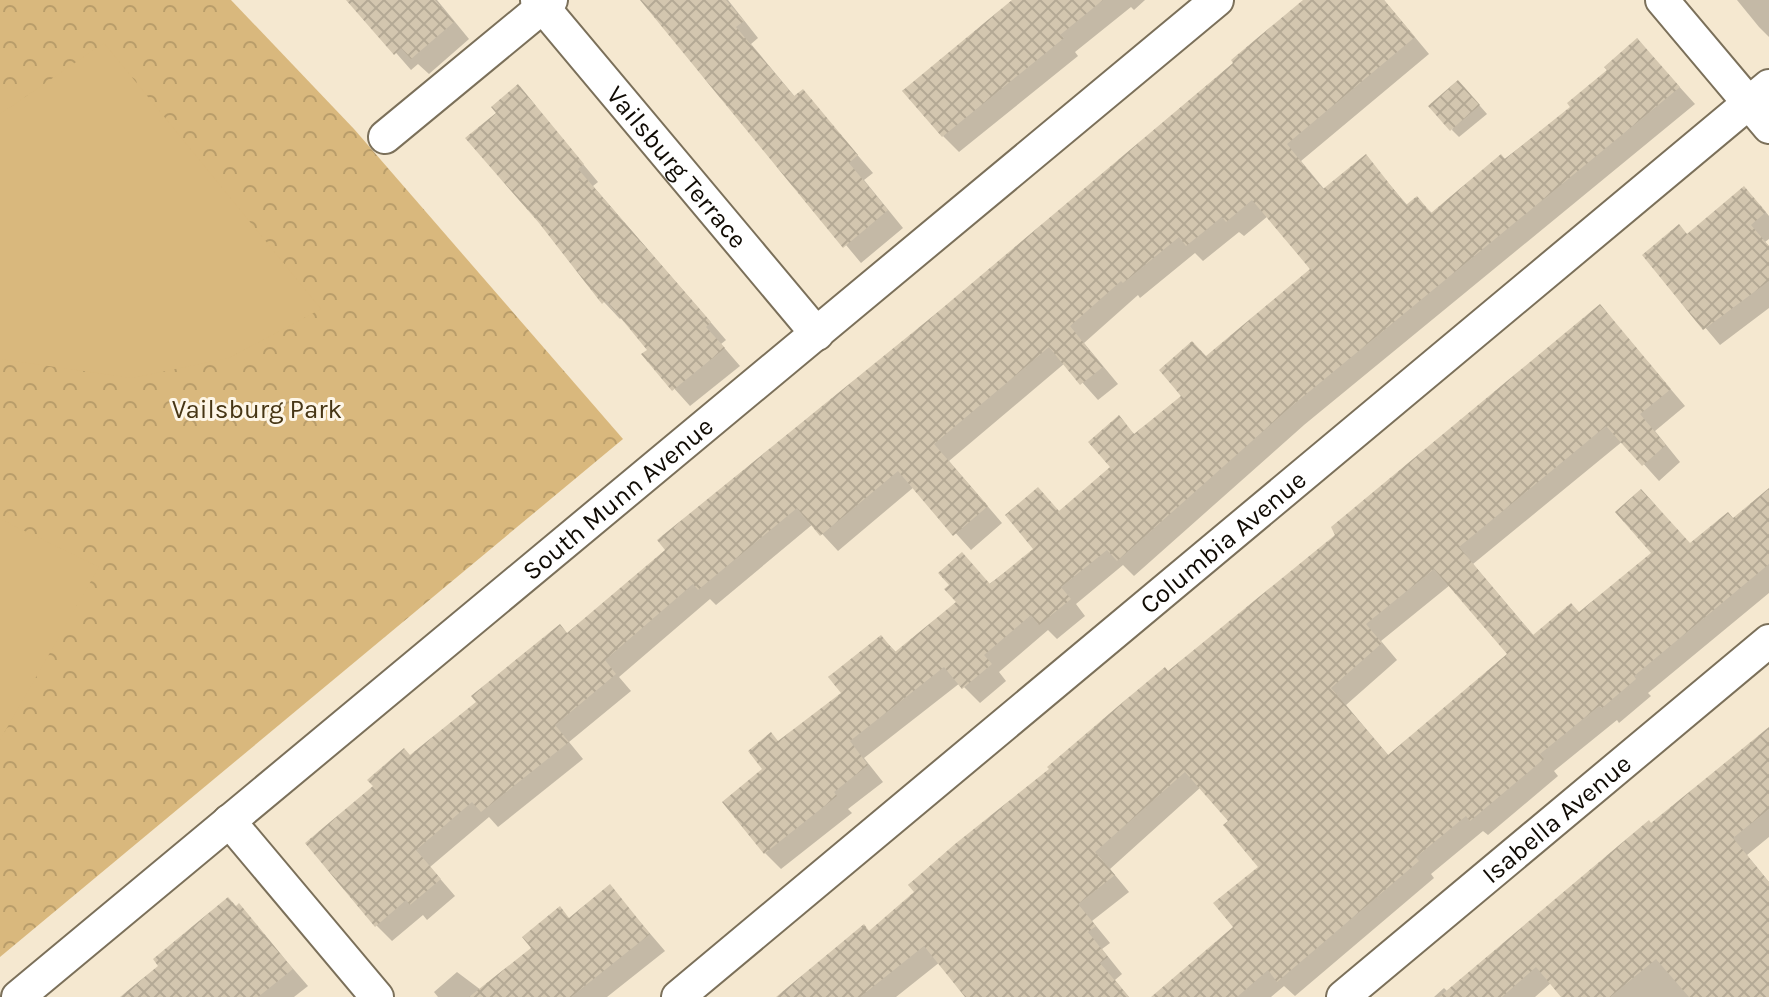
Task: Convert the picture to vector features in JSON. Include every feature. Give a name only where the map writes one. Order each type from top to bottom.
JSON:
[{"type":"street","name":"South Munn Avenue","points":[[18,997],[1217,0]]},
{"type":"street","points":[[1663,1],[1762,106]]},
{"type":"street","name":"Vailsburg Terrace","points":[[544,2],[817,334]]},
{"type":"street","points":[[385,137],[544,2]]},
{"type":"street","name":"Columbia Avenue","points":[[678,997],[1762,106]]},
{"type":"street","name":"Isabella Avenue","points":[[1343,997],[1769,641]]},
{"type":"street","points":[[229,821],[377,997]]},
{"type":"green space","name":"Vailsburg Park","points":[[0,0],[231,0],[354,129],[623,439],[0,957]]},
{"type":"green space","points":[[104,43],[321,309],[229,358],[132,378],[0,359],[0,114]]},
{"type":"green space","points":[[0,519],[99,567],[0,740]]},
{"type":"building","points":[[346,0],[435,0],[454,22],[411,59],[401,48],[394,55]]},
{"type":"building","points":[[640,0],[726,0],[744,21],[736,27],[794,96],[803,89],[858,155],[849,163],[888,210],[843,248]]},
{"type":"building","points":[[1012,0],[1103,0],[1060,35],[1064,38],[942,137],[902,91]]},
{"type":"building","points":[[1303,0],[1384,0],[1415,37],[1287,144],[1323,189],[1366,154],[1406,205],[1417,196],[1431,213],[1501,154],[1505,159],[1570,107],[1567,103],[1607,70],[1604,67],[1637,38],[1680,87],[1288,409],[1117,561],[1107,550],[1061,587],[1071,599],[1039,625],[1031,615],[984,655],[992,664],[962,689],[944,667],[850,741],[868,765],[834,792],[837,796],[764,854],[722,802],[762,769],[748,751],[771,732],[778,741],[841,693],[828,677],[881,635],[895,652],[956,602],[944,589],[949,585],[938,573],[962,552],[990,584],[1033,549],[1005,515],[1038,487],[1059,511],[1110,467],[1088,442],[1119,415],[1134,434],[1181,396],[1159,370],[1192,341],[1206,356],[1310,269],[1252,200],[1226,222],[1222,217],[1186,246],[1179,237],[1123,283],[1121,281],[1070,326],[1103,367],[1080,385],[1049,347],[934,444],[988,506],[953,536],[898,471],[820,536],[797,508],[698,590],[693,584],[605,660],[616,674],[555,725],[569,742],[481,812],[472,802],[416,850],[441,879],[410,905],[406,900],[375,927],[305,843],[373,786],[367,780],[404,748],[410,755],[476,702],[471,696],[560,624],[567,633],[665,550],[657,540],[933,316],[1233,63],[1231,60]]},
{"type":"building","points":[[1458,80],[1480,105],[1450,131],[1428,106]]},
{"type":"building","points":[[518,84],[584,164],[578,169],[711,322],[706,327],[725,348],[672,391],[641,354],[647,350],[606,300],[602,304],[539,223],[465,138],[496,113],[491,107]]},
{"type":"building","points":[[1744,186],[1766,212],[1751,225],[1769,246],[1769,281],[1703,330],[1642,255],[1679,224],[1687,234]]},
{"type":"building","points":[[1600,304],[1671,389],[1640,414],[1666,445],[1642,466],[1606,426],[1459,547],[1533,635],[1571,603],[1579,612],[1651,553],[1615,512],[1641,489],[1690,543],[1728,512],[1733,518],[1769,488],[1769,564],[1634,676],[1636,679],[1602,708],[1599,706],[1540,754],[1544,759],[1470,821],[1466,816],[1416,857],[1419,861],[1277,982],[1268,970],[1237,997],[1151,997],[1233,927],[1213,903],[1258,867],[1223,825],[1228,821],[1185,772],[1095,852],[1115,875],[1078,904],[1096,926],[1088,932],[1108,957],[1100,963],[1129,997],[965,997],[924,946],[860,997],[776,997],[864,924],[869,931],[914,892],[908,885],[1049,769],[1047,767],[1165,667],[1168,671],[1335,535],[1331,527]],"holes":[[[1434,569],[1507,654],[1388,755],[1331,688],[1382,643],[1366,624]]]},
{"type":"building","points":[[1769,727],[1769,809],[1733,838],[1769,882],[1769,997],[1689,997],[1656,959],[1610,997],[1561,997],[1536,967],[1502,997],[1439,997],[1649,820],[1651,823]]},
{"type":"building","points":[[610,884],[650,934],[571,997],[469,997],[531,948],[522,937],[560,906],[569,918]]},
{"type":"building","points":[[228,897],[236,906],[239,903],[293,969],[258,997],[120,997],[158,966],[153,959]]}]
